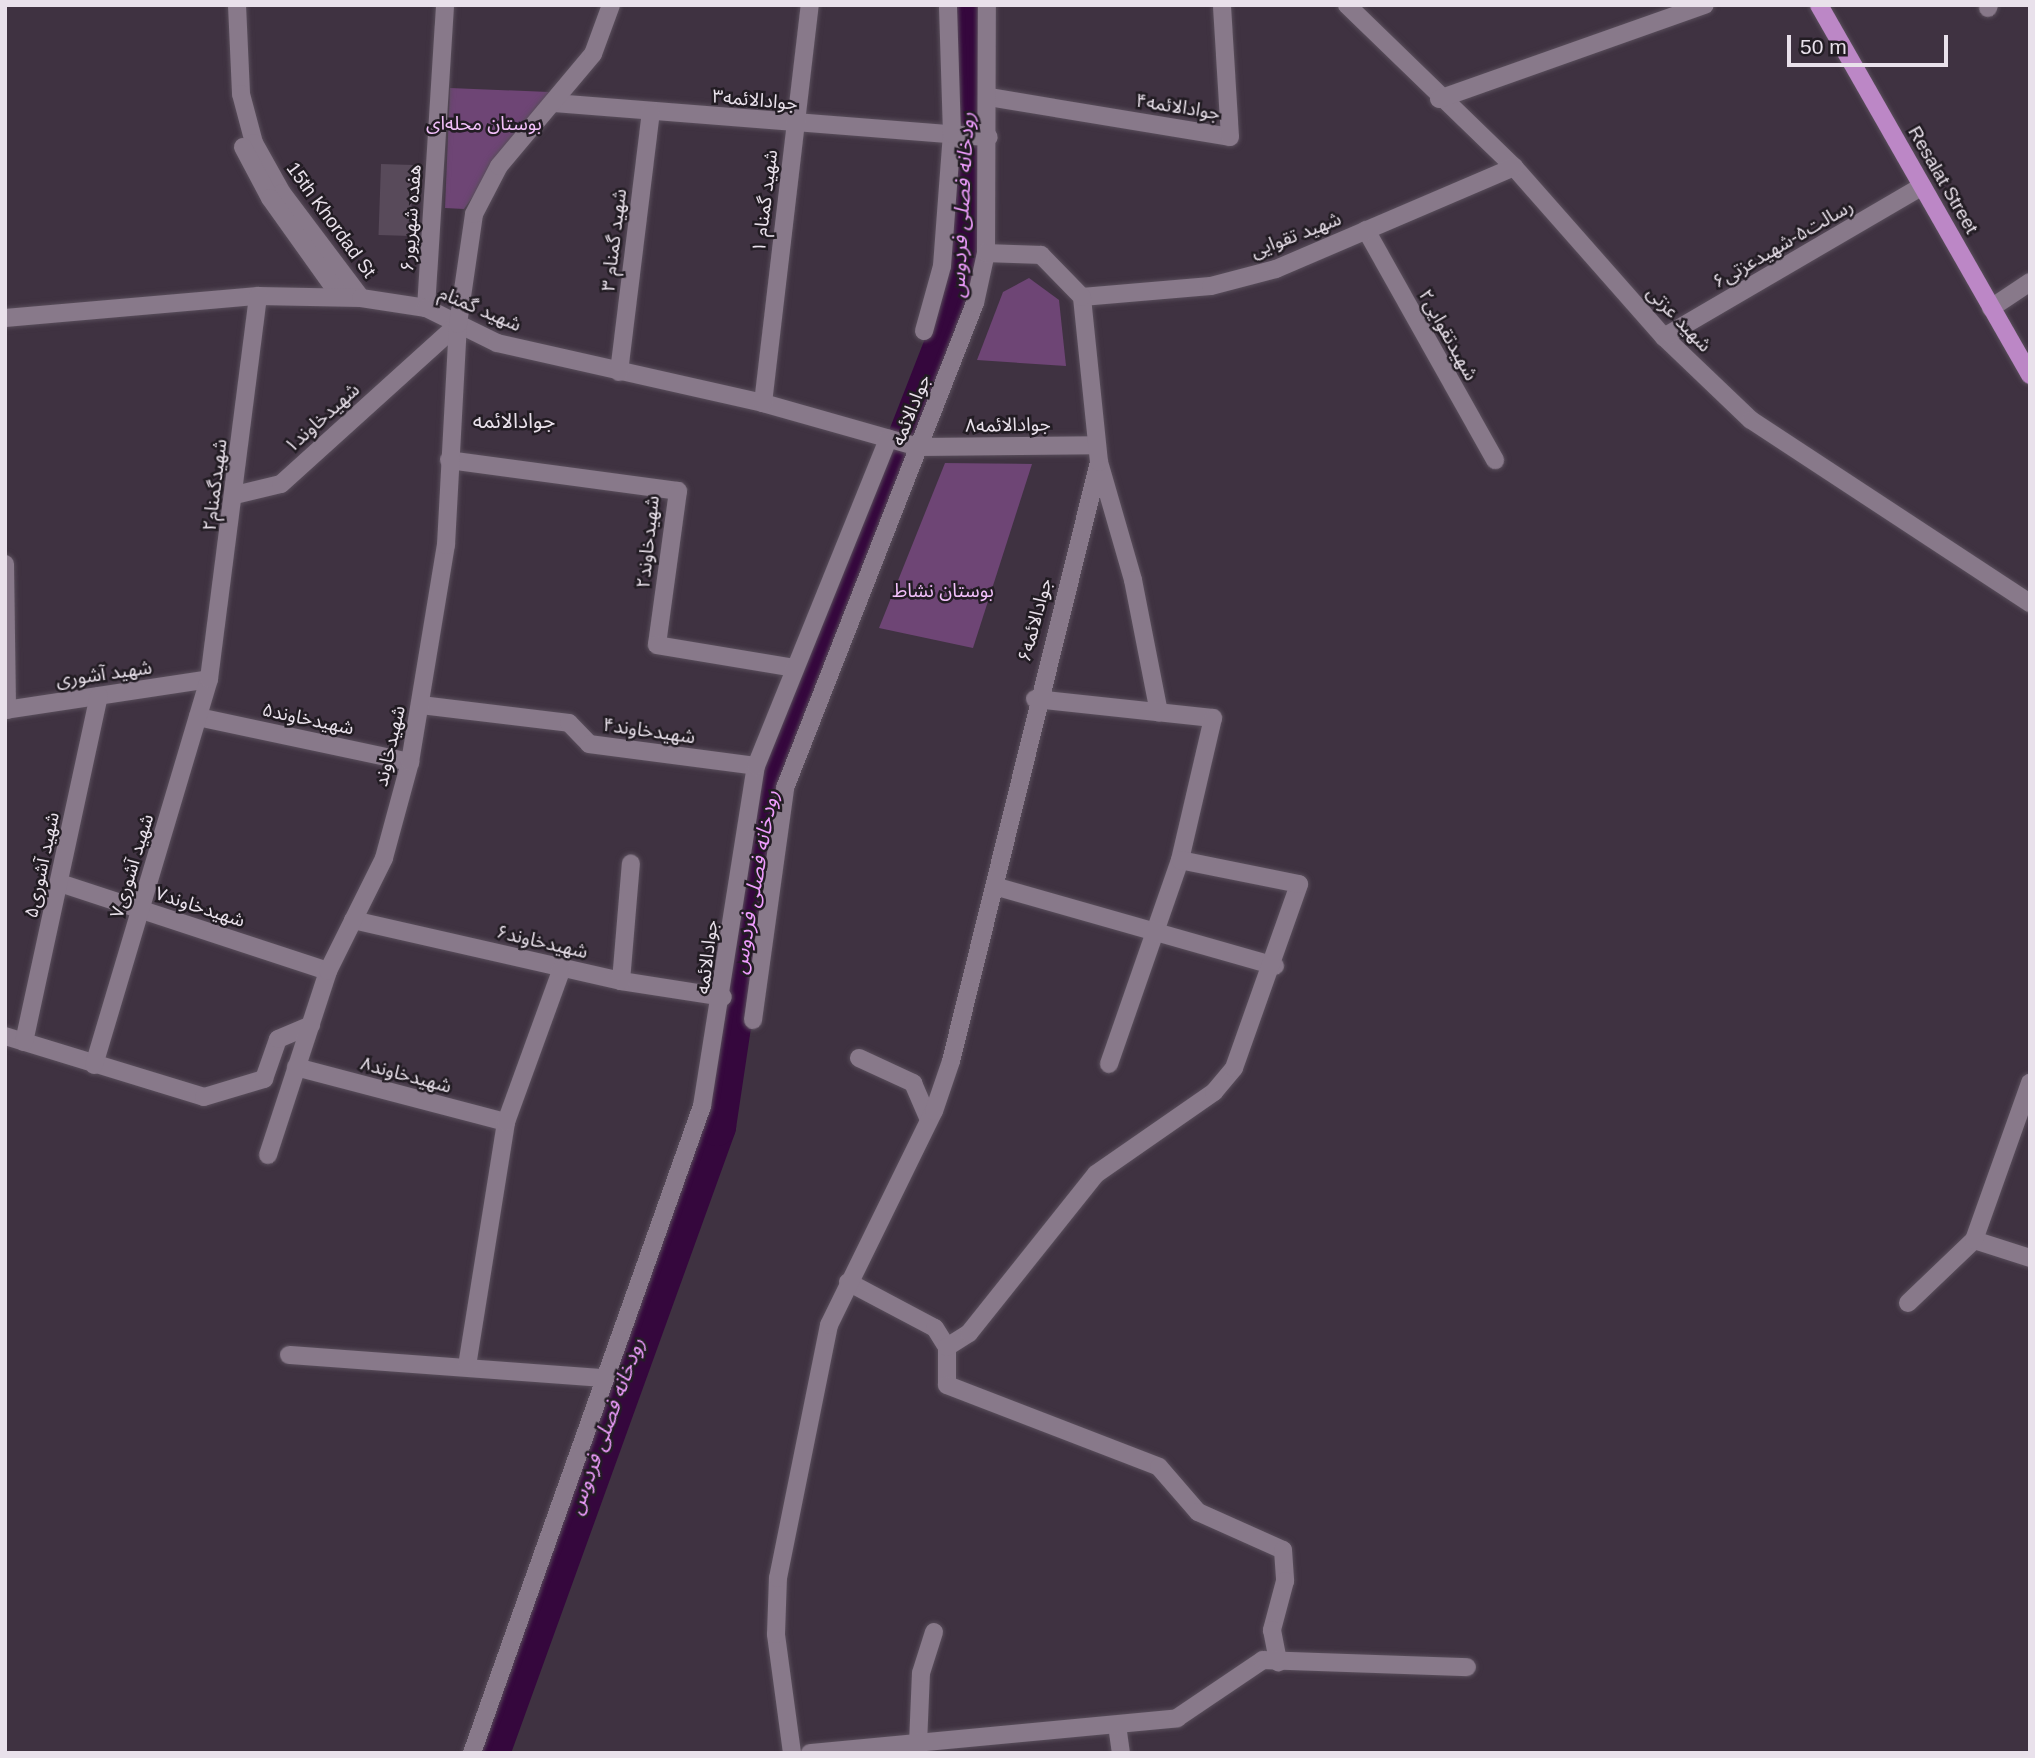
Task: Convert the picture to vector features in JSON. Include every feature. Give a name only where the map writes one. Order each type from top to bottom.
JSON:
[{"type":"main road","name":"Resalat Street","points":[[1819,5],[2030,375]]},
{"type":"street","name":"15th Khordad St","points":[[225,5],[236,131],[270,198],[340,296]]},
{"type":"street","name":"15th Khordad St","points":[[237,5],[241,94],[254,143],[282,193],[361,298]]},
{"type":"street","name":"هفده شهریور۶","points":[[426,308],[445,5]]},
{"type":"street","name":"شهیدخاوند","points":[[268,1155],[328,971],[384,858],[410,762],[446,545],[457,324],[474,214],[485,186],[593,54],[611,5]]},
{"type":"street","name":"شهید گمنام ۱","points":[[763,403],[810,5]]},
{"type":"street","points":[[924,331],[942,266],[951,134],[948,5]]},
{"type":"street","name":"جوادالائمه","points":[[753,1020],[785,788],[975,303],[986,253],[989,136],[987,5]]},
{"type":"street","name":"جوادالائمه۴","points":[[989,97],[1230,137],[1222,5]]},
{"type":"street","name":"شهید عزتی","points":[[1347,5],[1439,99],[1514,167],[1664,337],[1751,420],[2030,603]]},
{"type":"street","points":[[1439,99],[1705,5]]},
{"type":"street","name":"جوادالائمه۳","points":[[554,103],[794,125],[989,136]]},
{"type":"street","name":"شهید گمنام ۳","points":[[620,373],[651,112]]},
{"type":"street","name":"شهید تقوایی","points":[[1082,297],[1211,286],[1276,269],[1514,167]]},
{"type":"street","name":"رسالت۵-شهیدعزتی۶","points":[[1664,337],[1922,187]]},
{"type":"street","name":"شهیدتقوایی۲","points":[[1366,230],[1494,460]]},
{"type":"street","points":[[986,253],[1041,255],[1082,297]]},
{"type":"street","points":[[1991,308],[2030,282]]},
{"type":"street","name":"شهید گمنام","points":[[5,318],[258,296],[361,298],[426,308],[497,343],[620,373],[763,403],[888,439]]},
{"type":"street","name":"شهیدگمنام۲","points":[[209,680],[235,495],[258,296]]},
{"type":"street","name":"جوادالائمه۶","points":[[792,1753],[776,1634],[778,1578],[829,1325],[929,1120],[951,1061],[998,887],[1035,699],[1098,454],[1082,297]]},
{"type":"street","name":"شهیدخاوند۱","points":[[235,495],[281,484],[457,324]]},
{"type":"street","name":"جوادالائمه","points":[[477,1751],[566,1483],[702,1106],[723,997],[756,766],[888,439]]},
{"type":"street","name":"جوادالائمه۸","points":[[888,439],[919,447],[1098,454]]},
{"type":"street","points":[[1098,454],[1133,580],[1159,712]]},
{"type":"street","name":"شهیدخاوند۲","points":[[449,460],[678,491],[657,645],[794,668]]},
{"type":"street","points":[[5,564],[6,710]]},
{"type":"street","name":"شهید آشوری","points":[[6,710],[209,680]]},
{"type":"street","name":"شهید آشوری۷","points":[[94,1065],[209,680]]},
{"type":"street","name":"شهید آشوری۵","points":[[24,1042],[99,696]]},
{"type":"street","points":[[1035,699],[1213,718],[1180,860],[1109,1064]]},
{"type":"street","name":"شهیدخاوند۴","points":[[421,705],[569,723],[589,744],[756,766]]},
{"type":"street","name":"شهیدخاوند۵","points":[[198,717],[410,762]]},
{"type":"street","points":[[947,1347],[969,1334],[1096,1174],[1221,1084],[1234,1068],[1275,966],[1299,884],[1180,860]]},
{"type":"street","points":[[621,981],[631,863]]},
{"type":"street","name":"شهیدخاوند۷","points":[[60,883],[328,971]]},
{"type":"street","points":[[998,887],[1275,966]]},
{"type":"street","name":"شهیدخاوند۶","points":[[353,920],[621,981],[723,997]]},
{"type":"street","points":[[467,1366],[506,1122],[562,968]]},
{"type":"street","points":[[5,1036],[204,1097],[264,1079],[278,1039],[311,1025]]},
{"type":"street","points":[[859,1058],[913,1083],[929,1120]]},
{"type":"street","name":"شهیدخاوند۸","points":[[296,1067],[506,1122]]},
{"type":"street","points":[[1908,1303],[1975,1240],[2028,1090]]},
{"type":"street","points":[[1975,1240],[2030,1258]]},
{"type":"street","points":[[848,1282],[935,1328],[947,1347],[947,1385],[1159,1467],[1198,1512],[1283,1550],[1285,1581],[1272,1630],[1278,1662]]},
{"type":"street","points":[[289,1355],[605,1378]]},
{"type":"street","points":[[918,1744],[921,1673],[934,1632]]},
{"type":"street","points":[[810,1753],[1177,1718],[1263,1660],[1466,1667]]},
{"type":"street","points":[[1117,1725],[1121,1753]]},
{"type":"green space","name":"بوستان محله‌ای","points":[[450,88],[549,92],[464,209],[445,208]]},
{"type":"green space","points":[[1029,278],[1059,300],[1066,366],[977,360],[1003,292]]},
{"type":"green space","name":"بوستان نشاط","points":[[945,463],[1032,464],[973,648],[879,628]]},
{"type":"building","points":[[381,164],[413,165],[411,236],[379,235]]},
{"type":"waterway","name":"رودخانه فصلی فردوس","points":[[491,1753],[717,1127],[766,798],[960,301],[965,5]]},
{"type":"district","name":"جوادالائمه","points":[[514,421]]}]
